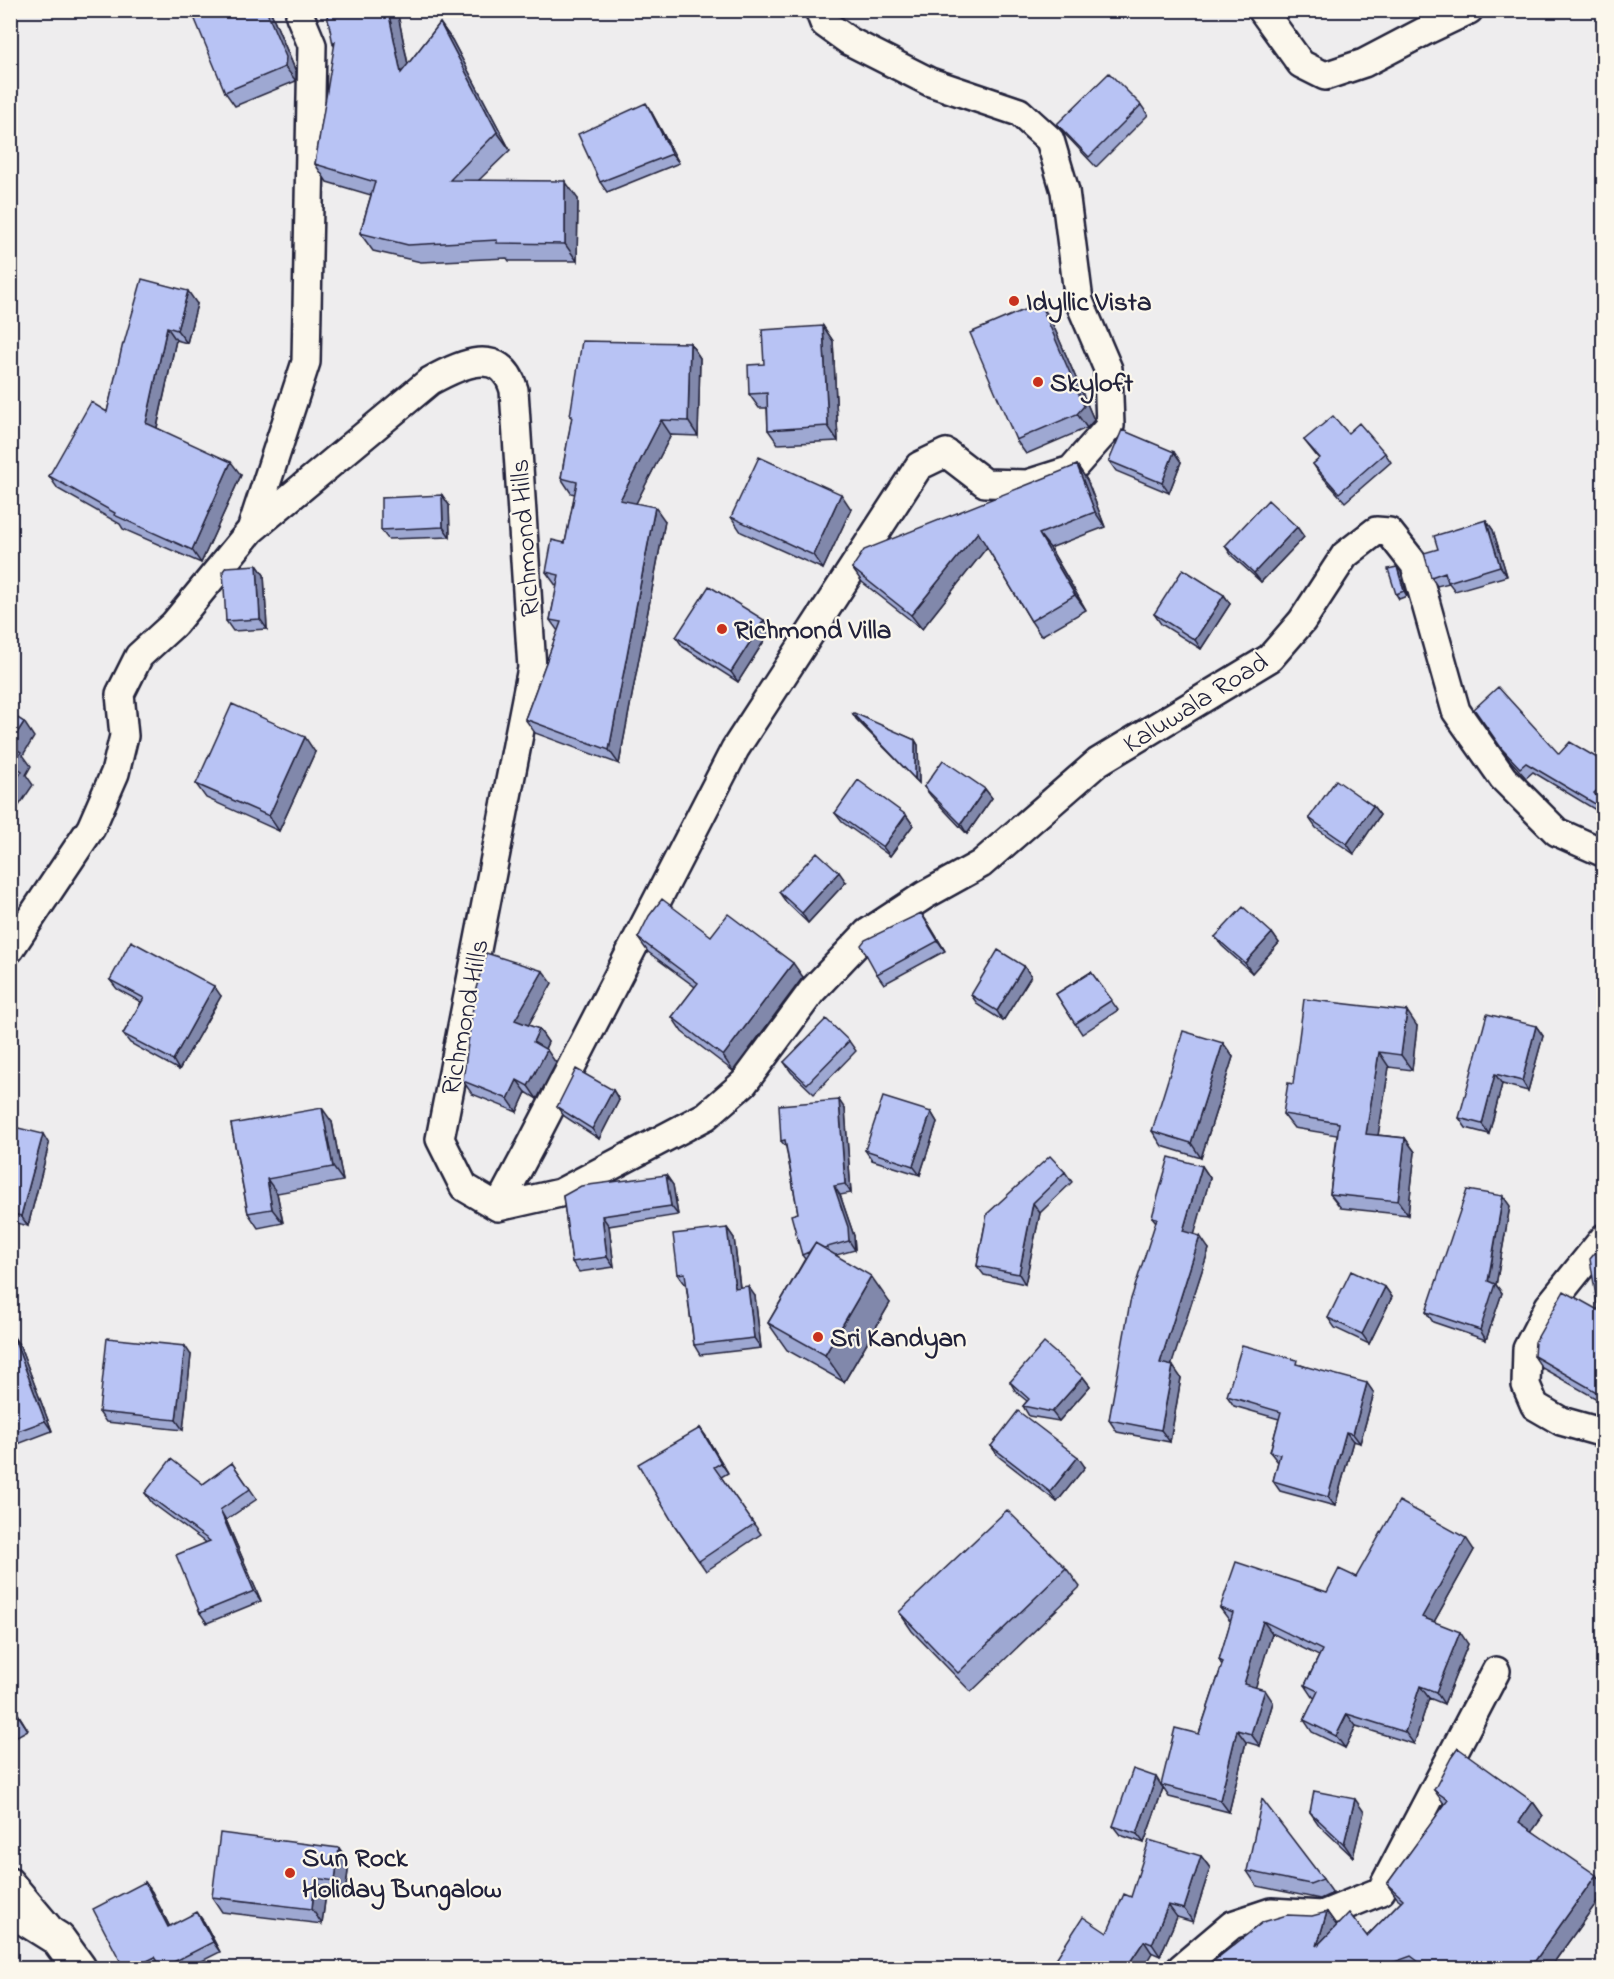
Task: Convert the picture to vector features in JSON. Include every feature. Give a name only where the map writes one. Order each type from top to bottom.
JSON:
[{"type":"street","points":[[251,530],[306,362],[312,45],[300,16],[301,10]]},
{"type":"street","points":[[498,1207],[735,749],[919,466],[946,453],[985,483],[1027,484],[1071,470],[1110,426],[1108,369],[1080,301],[1065,191],[1050,140],[1019,112],[930,82],[849,41],[825,23],[819,10]]},
{"type":"street","points":[[1262,10],[1301,64],[1324,76],[1364,63],[1469,10]]},
{"type":"street","name":"Richmond Hills","points":[[10,949],[90,828],[115,773],[124,736],[120,694],[139,656],[174,624],[251,530],[430,381],[456,366],[480,362],[500,365],[511,377],[514,390],[532,668],[440,1138],[464,1187],[498,1207]]},
{"type":"street","name":"Kaluwala Road","points":[[498,1207],[560,1193],[706,1116],[744,1083],[812,991],[867,933],[926,895],[981,864],[1098,762],[1270,658],[1302,621],[1345,555],[1376,531],[1389,532],[1415,565],[1456,711],[1503,778],[1557,832],[1604,853]]},
{"type":"street","points":[[1604,1238],[1549,1306],[1527,1349],[1526,1385],[1535,1406],[1561,1421],[1604,1433]]},
{"type":"street","points":[[1181,1968],[1232,1925],[1271,1912],[1322,1915],[1381,1891],[1496,1671]]},
{"type":"street","points":[[10,1882],[79,1968]]},
{"type":"street","points":[[10,1909],[58,1939]]},
{"type":"building","points":[[211,10],[266,10],[286,57],[285,67],[225,92],[194,17]]},
{"type":"building","points":[[326,10],[388,10],[401,73],[440,23],[497,132],[450,180],[565,181],[565,244],[497,243],[497,240],[408,245],[360,233],[375,182],[315,164],[335,42],[333,44]]},
{"type":"building","points":[[1109,73],[1141,105],[1089,157],[1057,124]]},
{"type":"building","points":[[646,103],[672,154],[600,182],[578,134]]},
{"type":"building","points":[[142,279],[188,291],[177,330],[167,327],[146,423],[231,462],[192,550],[114,515],[115,513],[49,476],[91,402],[107,412],[123,343]]},
{"type":"building","points":[[1040,303],[1084,406],[1077,414],[1016,440],[970,333]]},
{"type":"building","points":[[823,326],[828,426],[768,430],[767,393],[749,394],[748,365],[764,364],[762,330]]},
{"type":"building","points":[[582,341],[690,343],[688,421],[661,420],[620,500],[655,507],[609,750],[525,719],[561,622],[550,620],[559,575],[546,572],[552,540],[565,543],[577,482],[561,478]]},
{"type":"building","points":[[1333,416],[1348,433],[1359,423],[1385,453],[1339,493],[1313,464],[1320,458],[1304,440]]},
{"type":"building","points":[[1122,430],[1174,452],[1162,483],[1109,461]]},
{"type":"building","points":[[759,457],[841,494],[813,555],[731,517]]},
{"type":"building","points":[[1077,465],[1095,512],[1039,534],[1075,595],[1031,621],[978,532],[911,615],[852,568],[864,550]]},
{"type":"building","points":[[442,495],[443,527],[381,530],[381,498]]},
{"type":"building","points":[[1268,500],[1297,527],[1254,573],[1225,546]]},
{"type":"building","points":[[1486,520],[1500,566],[1448,582],[1445,572],[1431,577],[1424,553],[1438,549],[1434,536]]},
{"type":"building","points":[[257,565],[260,619],[226,621],[223,571],[226,567]]},
{"type":"building","points":[[1397,567],[1404,591],[1396,594],[1388,569]]},
{"type":"building","points":[[1183,569],[1224,595],[1195,640],[1154,614]]},
{"type":"building","points":[[709,586],[764,620],[731,672],[676,637]]},
{"type":"building","points":[[1498,687],[1559,754],[1570,742],[1604,762],[1604,784],[1594,793],[1601,801],[1597,805],[1526,763],[1520,768],[1502,749],[1474,709]]},
{"type":"building","points":[[232,704],[305,737],[269,816],[196,784]]},
{"type":"building","points":[[10,713],[24,722],[10,744]]},
{"type":"building","points":[[853,714],[915,740],[915,779]]},
{"type":"building","points":[[10,745],[21,752],[13,765],[22,771],[10,789]]},
{"type":"building","points":[[943,760],[985,789],[961,824],[924,787]]},
{"type":"building","points":[[858,780],[906,815],[883,847],[835,813]]},
{"type":"building","points":[[1336,780],[1373,806],[1347,844],[1309,818]]},
{"type":"building","points":[[817,852],[839,872],[802,913],[779,892]]},
{"type":"building","points":[[662,899],[711,936],[728,914],[793,963],[723,1056],[672,1017],[698,983],[638,938],[649,916]]},
{"type":"building","points":[[1243,907],[1272,933],[1245,963],[1215,937]]},
{"type":"building","points":[[921,913],[938,941],[877,974],[861,945],[865,940]]},
{"type":"building","points":[[131,941],[214,986],[173,1060],[123,1034],[144,998],[110,980]]},
{"type":"building","points":[[998,950],[1024,966],[997,1011],[971,995]]},
{"type":"building","points":[[486,953],[543,971],[515,1020],[539,1029],[533,1042],[547,1050],[528,1086],[517,1080],[508,1099],[463,1081],[475,992]]},
{"type":"building","points":[[1091,972],[1112,1000],[1075,1024],[1056,994]]},
{"type":"building","points":[[1304,999],[1407,1011],[1401,1055],[1379,1052],[1366,1134],[1405,1138],[1398,1201],[1330,1194],[1339,1123],[1283,1114],[1288,1083],[1293,1084]]},
{"type":"building","points":[[1487,1014],[1536,1026],[1522,1081],[1495,1074],[1482,1124],[1459,1118]]},
{"type":"building","points":[[826,1019],[849,1041],[807,1084],[784,1062]]},
{"type":"building","points":[[1183,1031],[1223,1043],[1191,1143],[1152,1131]]},
{"type":"building","points":[[576,1069],[613,1090],[592,1129],[557,1107]]},
{"type":"building","points":[[883,1097],[931,1112],[913,1166],[865,1150]]},
{"type":"building","points":[[839,1100],[845,1184],[834,1186],[848,1227],[849,1241],[824,1248],[815,1243],[809,1252],[802,1255],[791,1215],[798,1213],[785,1140],[781,1141],[779,1105]]},
{"type":"building","points":[[322,1108],[333,1167],[267,1179],[272,1209],[248,1213],[231,1124]]},
{"type":"building","points":[[10,1126],[43,1134],[21,1216],[10,1213]]},
{"type":"building","points":[[1050,1156],[1065,1172],[1033,1203],[1019,1274],[977,1266],[987,1214]]},
{"type":"building","points":[[1169,1157],[1202,1166],[1183,1231],[1200,1236],[1160,1363],[1173,1366],[1161,1430],[1109,1420],[1130,1302],[1157,1218],[1152,1217]]},
{"type":"building","points":[[666,1175],[671,1206],[602,1216],[607,1257],[572,1262],[563,1196],[581,1186]]},
{"type":"building","points":[[1467,1190],[1503,1196],[1488,1281],[1495,1284],[1480,1330],[1426,1312]]},
{"type":"building","points":[[727,1228],[735,1288],[748,1286],[754,1338],[694,1345],[685,1273],[678,1274],[673,1234]]},
{"type":"building","points":[[815,1243],[871,1276],[825,1355],[768,1323]]},
{"type":"building","points":[[1604,1251],[1604,1388],[1600,1394],[1534,1356],[1535,1342],[1564,1291],[1598,1310],[1590,1259],[1595,1253]]},
{"type":"building","points":[[1351,1271],[1385,1287],[1362,1334],[1328,1318]]},
{"type":"building","points":[[13,1336],[45,1421],[10,1434],[10,1337]]},
{"type":"building","points":[[107,1338],[185,1346],[176,1420],[99,1412]]},
{"type":"building","points":[[1044,1343],[1083,1377],[1052,1412],[1023,1406],[1029,1399],[1010,1382]]},
{"type":"building","points":[[1242,1345],[1297,1360],[1296,1364],[1367,1383],[1353,1434],[1346,1432],[1328,1497],[1273,1481],[1280,1454],[1270,1452],[1281,1412],[1227,1396]]},
{"type":"building","points":[[1018,1411],[1078,1457],[1050,1492],[991,1446]]},
{"type":"building","points":[[700,1428],[721,1463],[714,1467],[754,1524],[699,1561],[638,1464]]},
{"type":"building","points":[[171,1459],[203,1484],[232,1463],[250,1489],[220,1510],[254,1591],[200,1613],[176,1555],[210,1541],[145,1493]]},
{"type":"building","points":[[1399,1501],[1466,1538],[1422,1617],[1460,1632],[1436,1692],[1420,1686],[1405,1732],[1347,1714],[1336,1736],[1304,1720],[1318,1691],[1305,1685],[1322,1650],[1263,1621],[1244,1684],[1265,1690],[1251,1734],[1237,1730],[1220,1800],[1161,1785],[1175,1728],[1199,1734],[1223,1662],[1219,1660],[1233,1613],[1220,1608],[1236,1562],[1327,1592],[1339,1569],[1356,1577]]},
{"type":"building","points":[[1007,1510],[1066,1568],[958,1673],[899,1612]]},
{"type":"building","points":[[10,1703],[19,1717],[10,1722]]},
{"type":"building","points":[[1458,1748],[1533,1802],[1519,1822],[1596,1875],[1530,1968],[1427,1968],[1411,1956],[1378,1968],[1205,1968],[1263,1922],[1287,1915],[1312,1916],[1327,1912],[1317,1946],[1349,1913],[1367,1936],[1403,1899],[1387,1884],[1448,1800],[1434,1790]]},
{"type":"building","points":[[1133,1769],[1156,1777],[1137,1834],[1113,1826]]},
{"type":"building","points":[[1314,1791],[1355,1799],[1344,1844],[1310,1812]]},
{"type":"building","points":[[1262,1799],[1323,1879],[1310,1884],[1247,1871]]},
{"type":"building","points":[[220,1833],[339,1848],[335,1881],[315,1878],[312,1909],[212,1897]]},
{"type":"building","points":[[1149,1840],[1201,1856],[1184,1909],[1168,1905],[1152,1944],[1144,1941],[1126,1968],[1050,1968],[1083,1917],[1107,1933],[1124,1894],[1131,1897]]},
{"type":"building","points":[[145,1882],[168,1927],[197,1912],[213,1942],[162,1968],[155,1957],[133,1968],[124,1968],[93,1909]]},
{"type":"place","name":"Idyllic Vista","points":[[1014,301]]},
{"type":"place","name":"Skyloft","points":[[1038,382]]},
{"type":"place","name":"Richmond Villa","points":[[722,629]]},
{"type":"place","name":"Sri Kandyan","points":[[818,1337]]},
{"type":"place","name":"Sun Rock Holiday Bungalow","points":[[290,1873]]}]
